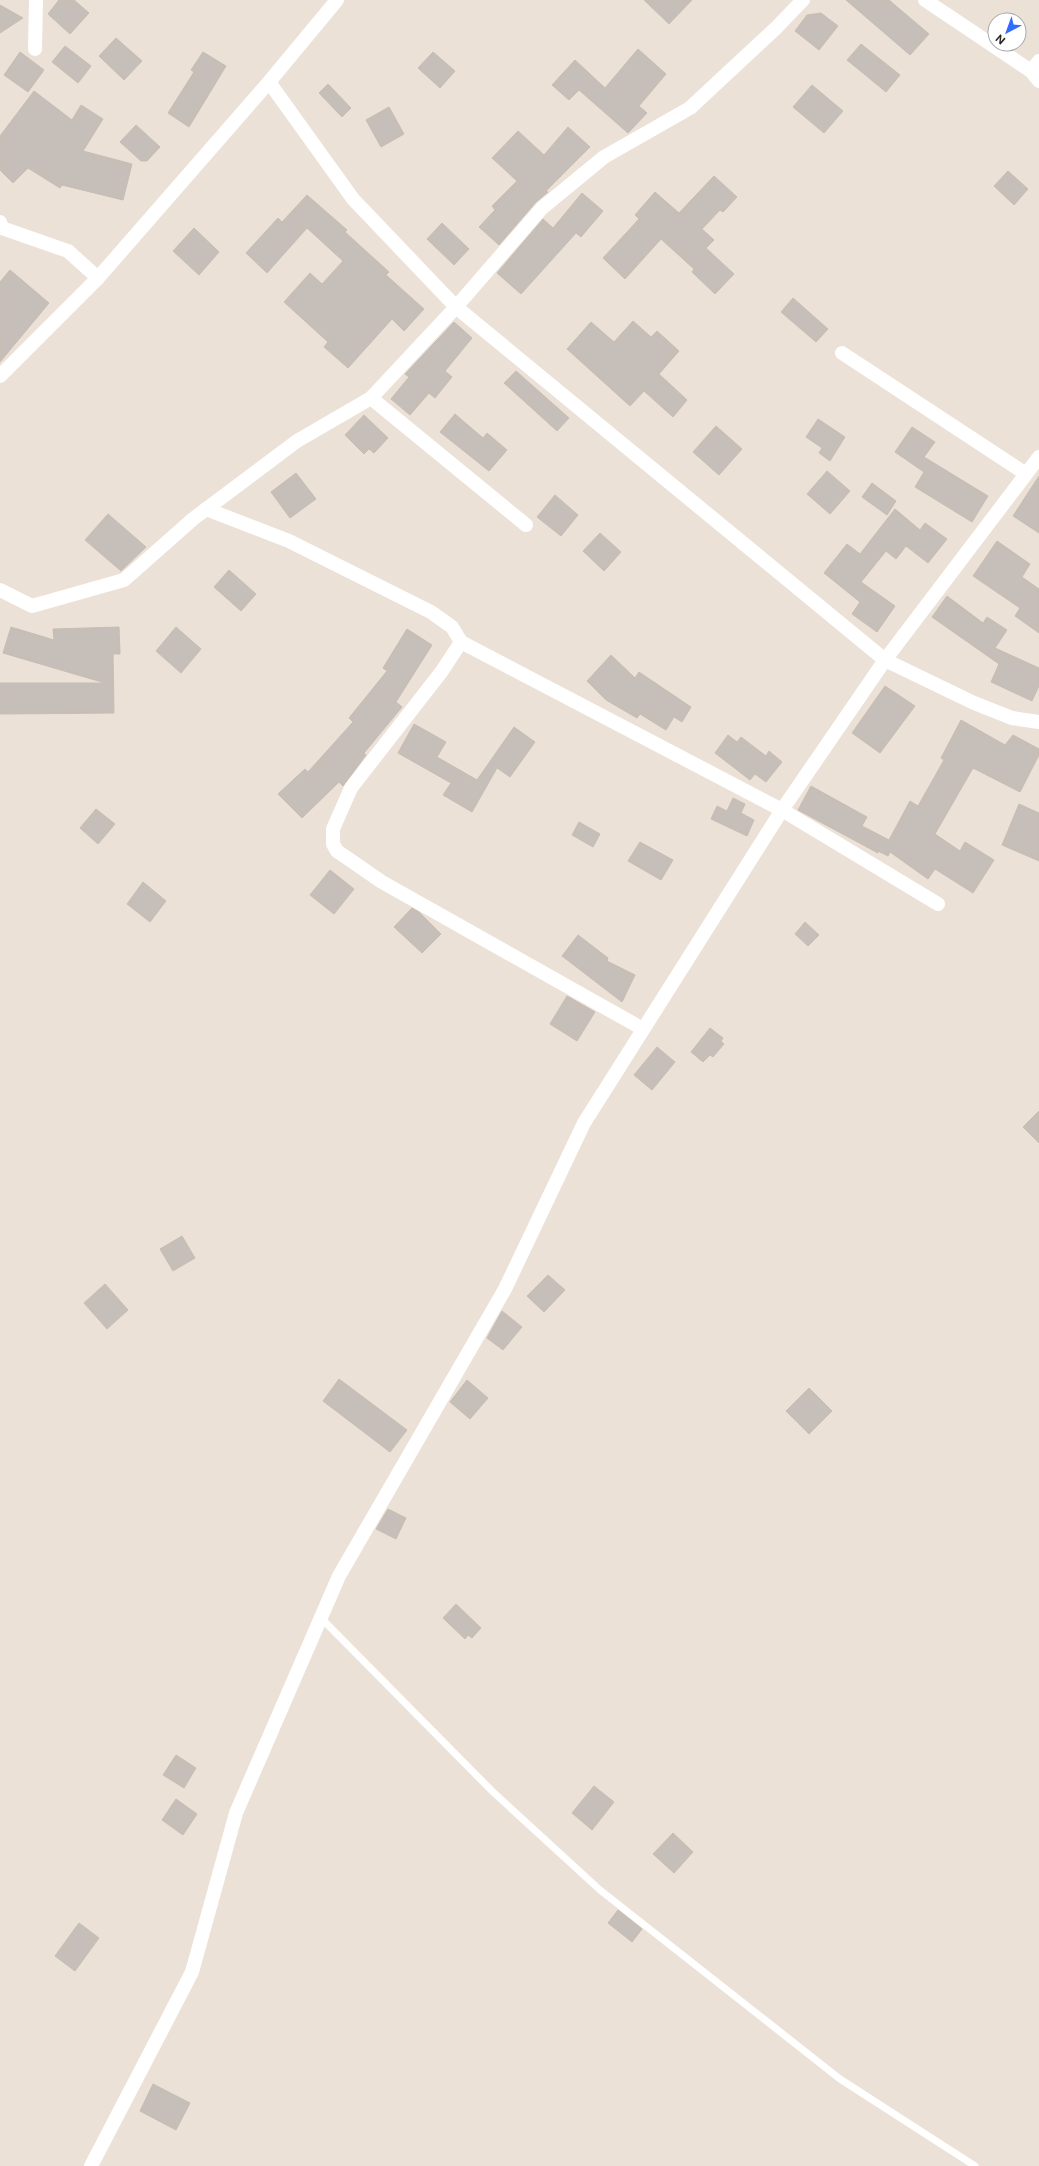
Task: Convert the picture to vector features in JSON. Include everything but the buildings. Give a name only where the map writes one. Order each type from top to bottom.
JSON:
[{"type":"street","points":[[35,49],[36,0]]},
{"type":"street","points":[[0,376],[98,278],[269,82],[337,0]]},
{"type":"street","points":[[0,590],[32,606],[124,580],[206,509],[297,441],[371,398],[456,307],[542,208],[604,157],[690,108],[776,28],[803,0]]},
{"type":"street","points":[[924,0],[1036,71]]},
{"type":"street","points":[[269,82],[353,199],[456,307],[885,660],[980,705],[1012,718],[1038,719]]},
{"type":"street","points":[[0,222],[2,228],[68,251],[98,278]]},
{"type":"street","points":[[842,353],[1026,474]]},
{"type":"street","points":[[371,398],[526,525]]},
{"type":"street","points":[[91,2166],[192,1972],[236,1813],[339,1576],[505,1289],[584,1123],[782,810],[885,660],[1039,457]]},
{"type":"street","points":[[206,509],[289,541],[431,612],[452,627],[461,642],[782,810],[938,904]]},
{"type":"street","points":[[461,642],[442,670],[352,788],[333,829],[332,844],[337,851],[382,882],[643,1029]]},
{"type":"lane","points":[[321,1618],[492,1791],[600,1890],[840,2079],[975,2166]]}]
